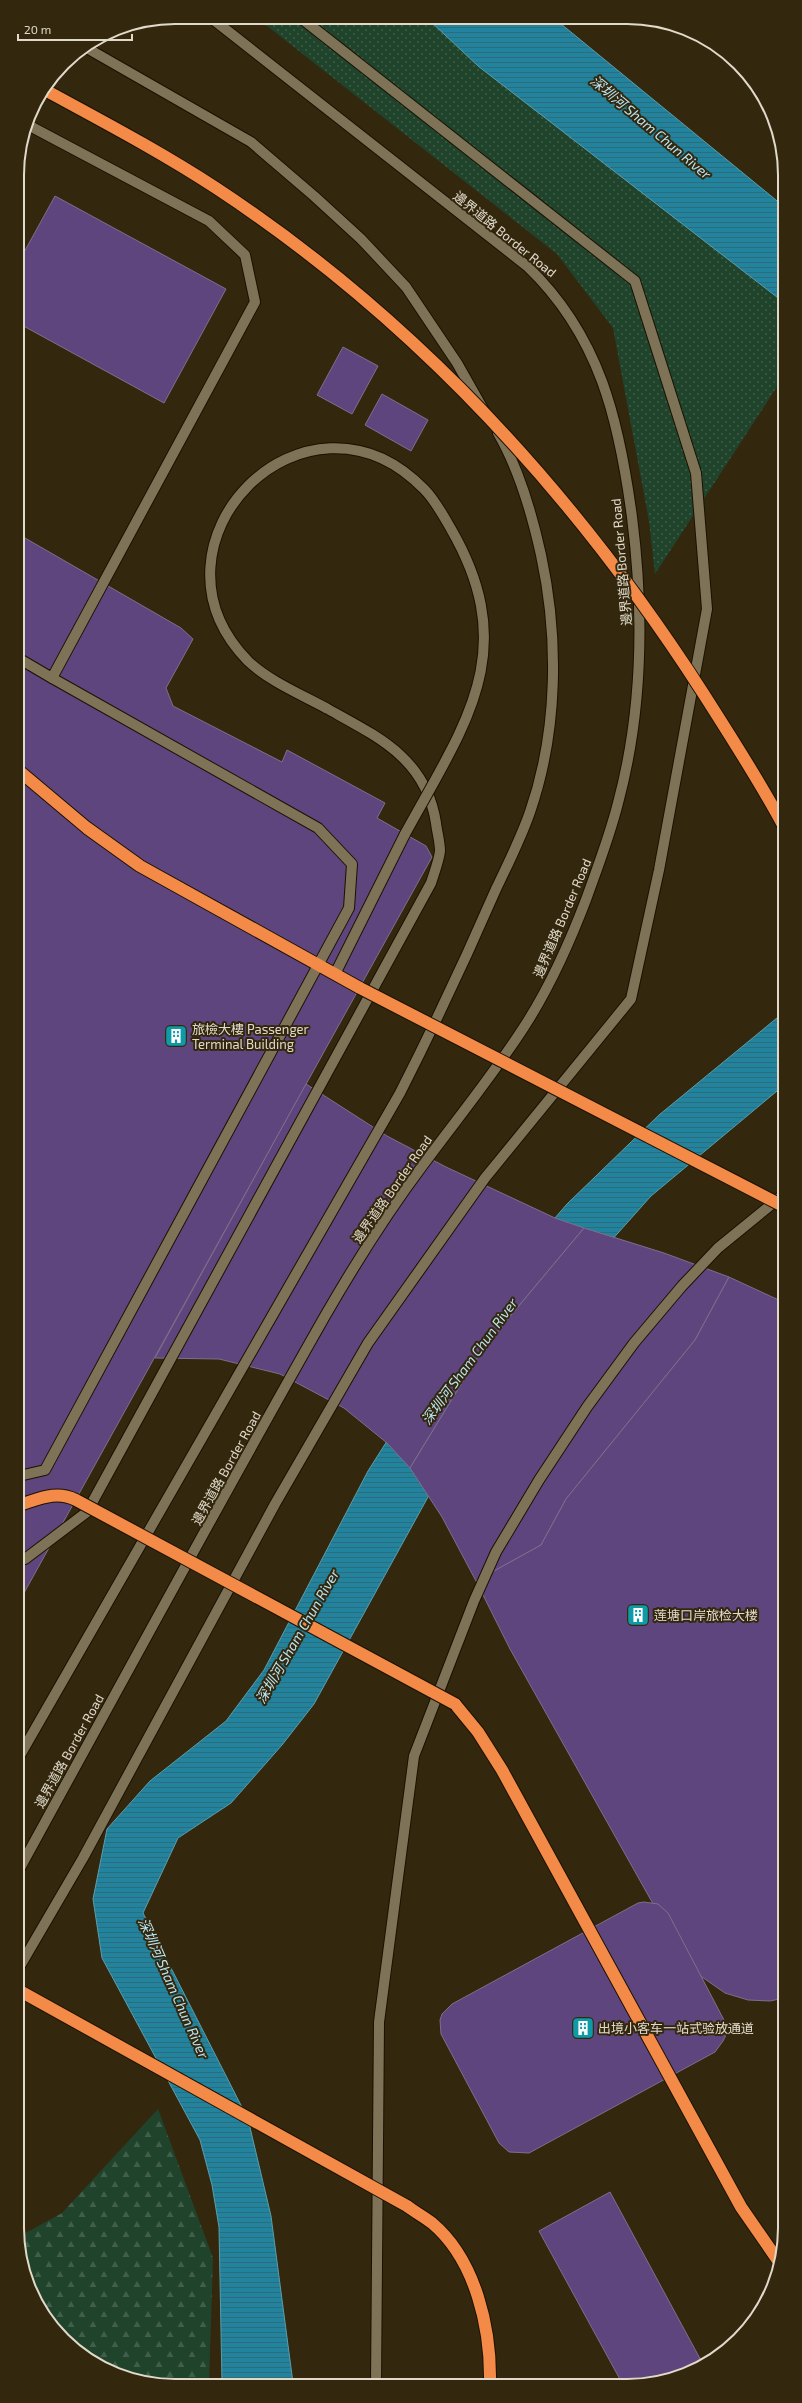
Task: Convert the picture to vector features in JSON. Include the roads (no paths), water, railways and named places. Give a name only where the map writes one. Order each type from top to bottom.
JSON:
[{"type":"highway","points":[[48,92],[215,187],[294,244],[378,310],[450,380],[526,456],[595,539],[674,649],[759,779],[778,815]]},
{"type":"highway","points":[[24,775],[116,851],[360,988],[778,1203]]},
{"type":"highway","points":[[24,1504],[56,1494],[76,1500],[455,1704],[478,1732],[502,1770],[741,2207],[775,2257]]},
{"type":"highway","points":[[24,1993],[407,2206],[433,2224],[453,2248],[469,2276],[481,2304],[488,2337],[490,2379]]},
{"type":"lane","name":"邊界道路 Border Road","points":[[24,1861],[352,1270],[423,1165],[496,1070],[528,1021],[556,970],[600,860],[618,803],[631,743],[641,621],[636,551],[627,479],[615,419],[599,369],[575,322],[550,288],[526,266],[219,24]]},
{"type":"lane","points":[[24,1959],[83,1858],[275,1504],[368,1343],[485,1178],[630,999],[659,870],[707,609],[696,474],[635,281],[309,24]]},
{"type":"lane","points":[[24,1749],[400,1093],[454,987],[530,812],[546,745],[554,687],[550,594],[534,522],[505,445],[457,363],[406,287],[361,239],[251,142],[90,50]]},
{"type":"lane","points":[[32,127],[209,221],[245,255],[255,302],[52,678]]},
{"type":"lane","points":[[24,1559],[87,1512],[431,883],[440,850],[433,805],[428,792],[425,786],[401,754],[380,739],[269,676],[250,662],[235,645],[215,604],[211,582],[212,559],[216,537],[236,496],[262,472],[286,458],[307,451],[352,450],[372,454],[392,464],[409,475],[426,491],[441,511],[469,564],[478,590],[483,618],[481,671],[475,697],[464,726],[428,792],[405,834],[335,974]]},
{"type":"lane","points":[[24,662],[318,828],[352,864],[349,908],[45,1470],[24,1475]]},
{"type":"lane","points":[[376,2379],[379,2022],[414,1756],[474,1600],[496,1552],[539,1480],[587,1407],[634,1343],[682,1286],[718,1248],[778,1199]]},
{"type":"water","name":"深圳河 Sham Chun River","points":[[433,24],[561,24],[778,202],[778,298],[478,66]]},
{"type":"water","name":"深圳河 Sham Chun River","points":[[778,1017],[778,1090],[651,1196],[561,1297],[476,1416],[428,1497],[314,1704],[282,1745],[231,1803],[178,1838],[143,1913],[248,2119],[271,2216],[292,2379],[222,2379],[219,2227],[212,2185],[200,2140],[102,1958],[93,1899],[107,1829],[150,1781],[226,1721],[264,1670],[368,1471],[455,1334],[567,1204],[659,1115]]},
{"type":"place","name":"旅檢大樓 Passenger Terminal Building","points":[[176,1036]]},
{"type":"place","name":"莲塘口岸旅检大楼","points":[[638,1615]]},
{"type":"place","name":"出境小客车一站式验放通道","points":[[583,2028]]}]
